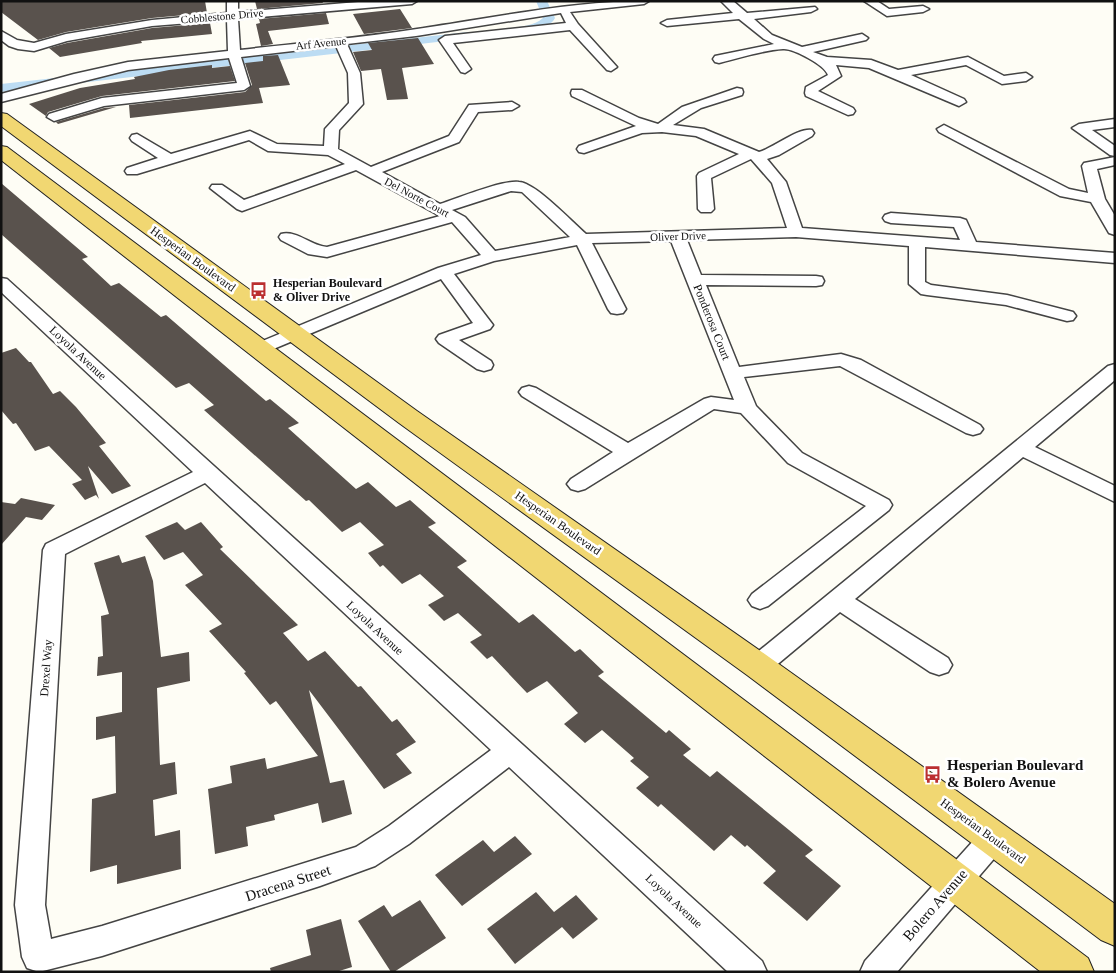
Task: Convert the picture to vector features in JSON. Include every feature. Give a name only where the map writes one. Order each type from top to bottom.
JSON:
[{"type":"main road","name":"Hesperian Boulevard","points":[[1,118],[416,423],[758,666],[1115,927]]},
{"type":"main road","points":[[1,151],[1074,972]]},
{"type":"street","points":[[54,117],[102,102],[244,86],[234,53],[232,1]]},
{"type":"street","name":"Cobblestone Drive","points":[[1,34],[13,43],[34,47],[50,41],[126,26],[232,15],[412,1]]},
{"type":"street","points":[[533,1],[541,12]]},
{"type":"street","name":"Arf Avenue","points":[[1,98],[120,67],[430,31],[541,12],[644,1]]},
{"type":"street","points":[[726,1],[768,37],[825,62],[834,71],[835,76],[811,90],[812,93],[848,111]]},
{"type":"street","points":[[869,1],[887,13],[923,9]]},
{"type":"street","points":[[564,10],[573,26],[611,67]]},
{"type":"street","points":[[667,23],[811,10]]},
{"type":"street","points":[[464,69],[445,40],[573,26]]},
{"type":"street","points":[[800,51],[862,38]]},
{"type":"street","points":[[132,171],[250,135],[267,145],[281,149],[331,151],[332,129],[356,104],[354,73],[340,41]]},
{"type":"street","points":[[719,59],[786,45]]},
{"type":"street","points":[[896,74],[968,61],[1002,80],[1026,77]]},
{"type":"street","points":[[825,62],[861,62],[896,74],[959,102]]},
{"type":"street","points":[[130,85],[138,98]]},
{"type":"street","points":[[584,149],[640,129],[662,128],[672,117],[684,111],[736,92]]},
{"type":"street","points":[[577,93],[634,121],[662,128],[699,132],[755,156],[779,182],[796,232]]},
{"type":"street","points":[[217,188],[242,206],[454,139],[459,136],[470,111],[474,108],[512,106]]},
{"type":"street","points":[[1115,123],[1079,128],[1115,152]]},
{"type":"street","points":[[944,129],[1065,194],[1098,198]]},
{"type":"street","points":[[706,209],[704,176],[755,156],[774,152],[807,133]]},
{"type":"street","points":[[137,138],[170,160]]},
{"type":"street","name":"Del Norte Court","points":[[331,151],[459,220],[491,257]]},
{"type":"street","points":[[1115,161],[1089,166],[1098,198],[1111,216],[1115,230]]},
{"type":"street","points":[[440,209],[509,186],[519,186],[527,189],[582,239],[616,309]]},
{"type":"street","points":[[287,236],[314,251],[327,252],[454,217]]},
{"type":"street","points":[[891,218],[960,223],[970,246]]},
{"type":"street","name":"Oliver Drive","points":[[259,349],[444,272],[491,257],[582,239],[796,232],[1115,258]]},
{"type":"street","name":"Ponderosa Court","points":[[677,236],[747,408]]},
{"type":"street","points":[[917,242],[917,284],[927,290],[1007,300],[1067,316]]},
{"type":"street","points":[[444,272],[484,325],[445,339],[484,365]]},
{"type":"street","points":[[695,280],[816,281]]},
{"type":"street","name":"Loyola Avenue","points":[[5,291],[208,474],[751,972]]},
{"type":"street","points":[[733,373],[841,360],[854,364],[973,428]]},
{"type":"street","points":[[758,666],[1115,370]]},
{"type":"street","points":[[529,392],[628,452]]},
{"type":"street","points":[[578,484],[710,403],[747,408],[796,458],[881,505],[760,600]]},
{"type":"street","points":[[1021,448],[1115,495]]},
{"type":"street","name":"Drexel Way","points":[[38,957],[30,905],[54,550],[208,474]]},
{"type":"street","points":[[838,599],[939,665]]},
{"type":"street","name":"Dracena Street","points":[[38,957],[102,941],[320,873],[365,857],[400,835],[510,751]]},
{"type":"street","name":"Bolero Avenue","points":[[876,972],[994,838]]},
{"type":"building","points":[[1,1],[205,1],[207,13],[152,18],[66,32],[38,40],[1,12]]},
{"type":"building","points":[[255,1],[322,1],[323,3],[257,9]]},
{"type":"building","points":[[400,9],[412,28],[364,34],[353,14]]},
{"type":"building","points":[[326,13],[329,24],[268,31],[273,44],[261,46],[256,24],[260,23],[259,19]]},
{"type":"building","points":[[210,23],[212,34],[141,41],[142,43],[60,57],[49,48],[152,28]]},
{"type":"building","points":[[418,38],[434,64],[402,68],[408,99],[387,100],[381,69],[361,71],[353,52],[372,50],[368,43]]},
{"type":"building","points":[[278,55],[290,85],[259,88],[263,103],[130,118],[129,105],[245,92],[252,85],[245,63],[263,61],[263,56]]},
{"type":"building","points":[[212,65],[212,68],[230,66],[235,81],[102,96],[48,112],[46,116],[29,104],[80,88],[135,79],[134,77],[169,70]]},
{"type":"building","points":[[116,107],[58,124],[56,122],[104,108]]},
{"type":"building","points":[[1,183],[88,257],[82,259],[111,286],[119,283],[161,317],[166,315],[266,401],[270,399],[299,423],[288,428],[356,489],[368,482],[396,507],[410,500],[436,523],[428,527],[467,561],[457,567],[519,623],[533,614],[575,652],[580,649],[604,672],[598,676],[666,733],[669,730],[691,749],[683,755],[710,777],[717,771],[789,830],[813,850],[805,856],[841,886],[807,921],[763,883],[776,871],[747,845],[745,847],[731,835],[714,851],[661,804],[658,807],[636,788],[649,777],[630,761],[634,758],[602,730],[585,743],[564,724],[578,713],[547,681],[527,693],[492,656],[487,659],[470,642],[482,635],[458,613],[444,621],[428,605],[444,596],[420,574],[402,584],[383,565],[380,567],[368,553],[384,545],[360,522],[342,532],[309,500],[306,501],[204,410],[214,405],[189,383],[176,388],[1,234]]},
{"type":"building","points":[[16,348],[31,362],[53,394],[60,391],[106,443],[99,446],[131,486],[112,494],[88,466],[99,499],[96,495],[85,500],[72,484],[82,480],[49,446],[35,451],[16,423],[13,424],[1,410],[1,353]]},
{"type":"building","points":[[21,498],[55,505],[42,520],[26,517],[1,545],[1,502],[15,504]]},
{"type":"building","points":[[177,522],[185,530],[201,522],[223,547],[220,549],[298,625],[283,633],[308,661],[325,651],[358,687],[361,686],[392,722],[397,719],[416,742],[396,754],[412,773],[384,789],[309,690],[330,783],[344,780],[352,814],[322,823],[318,803],[274,815],[275,820],[246,827],[248,846],[215,854],[208,789],[232,783],[230,766],[265,758],[267,769],[318,756],[276,701],[270,705],[244,673],[246,672],[209,631],[222,624],[185,585],[203,575],[183,552],[164,560],[145,536]]},
{"type":"building","points":[[119,555],[122,563],[145,556],[153,581],[161,657],[189,652],[190,681],[157,688],[160,765],[175,762],[177,794],[153,800],[155,836],[180,830],[181,869],[117,884],[117,865],[90,872],[92,799],[116,793],[115,736],[96,740],[96,717],[122,712],[122,672],[97,676],[98,657],[103,656],[101,616],[109,614],[94,563]]},
{"type":"building","points":[[515,836],[532,854],[462,906],[435,875],[483,840],[494,852]]},
{"type":"building","points":[[536,892],[554,912],[576,895],[598,919],[573,939],[562,927],[515,964],[487,929]]},
{"type":"building","points":[[420,900],[446,938],[394,972],[391,972],[358,921],[384,905],[392,917]]},
{"type":"building","points":[[341,919],[352,967],[336,972],[271,972],[270,968],[311,955],[306,930]]},
{"type":"waterway","points":[[513,31],[534,28],[547,22],[549,18],[541,1]]},
{"type":"waterway","points":[[1,88],[468,36]]},
{"type":"place","name":"Hesperian Boulevard & Oliver Drive","points":[[259,290]]},
{"type":"place","name":"Hesperian Boulevard & Bolero Avenue","points":[[933,774]]}]
